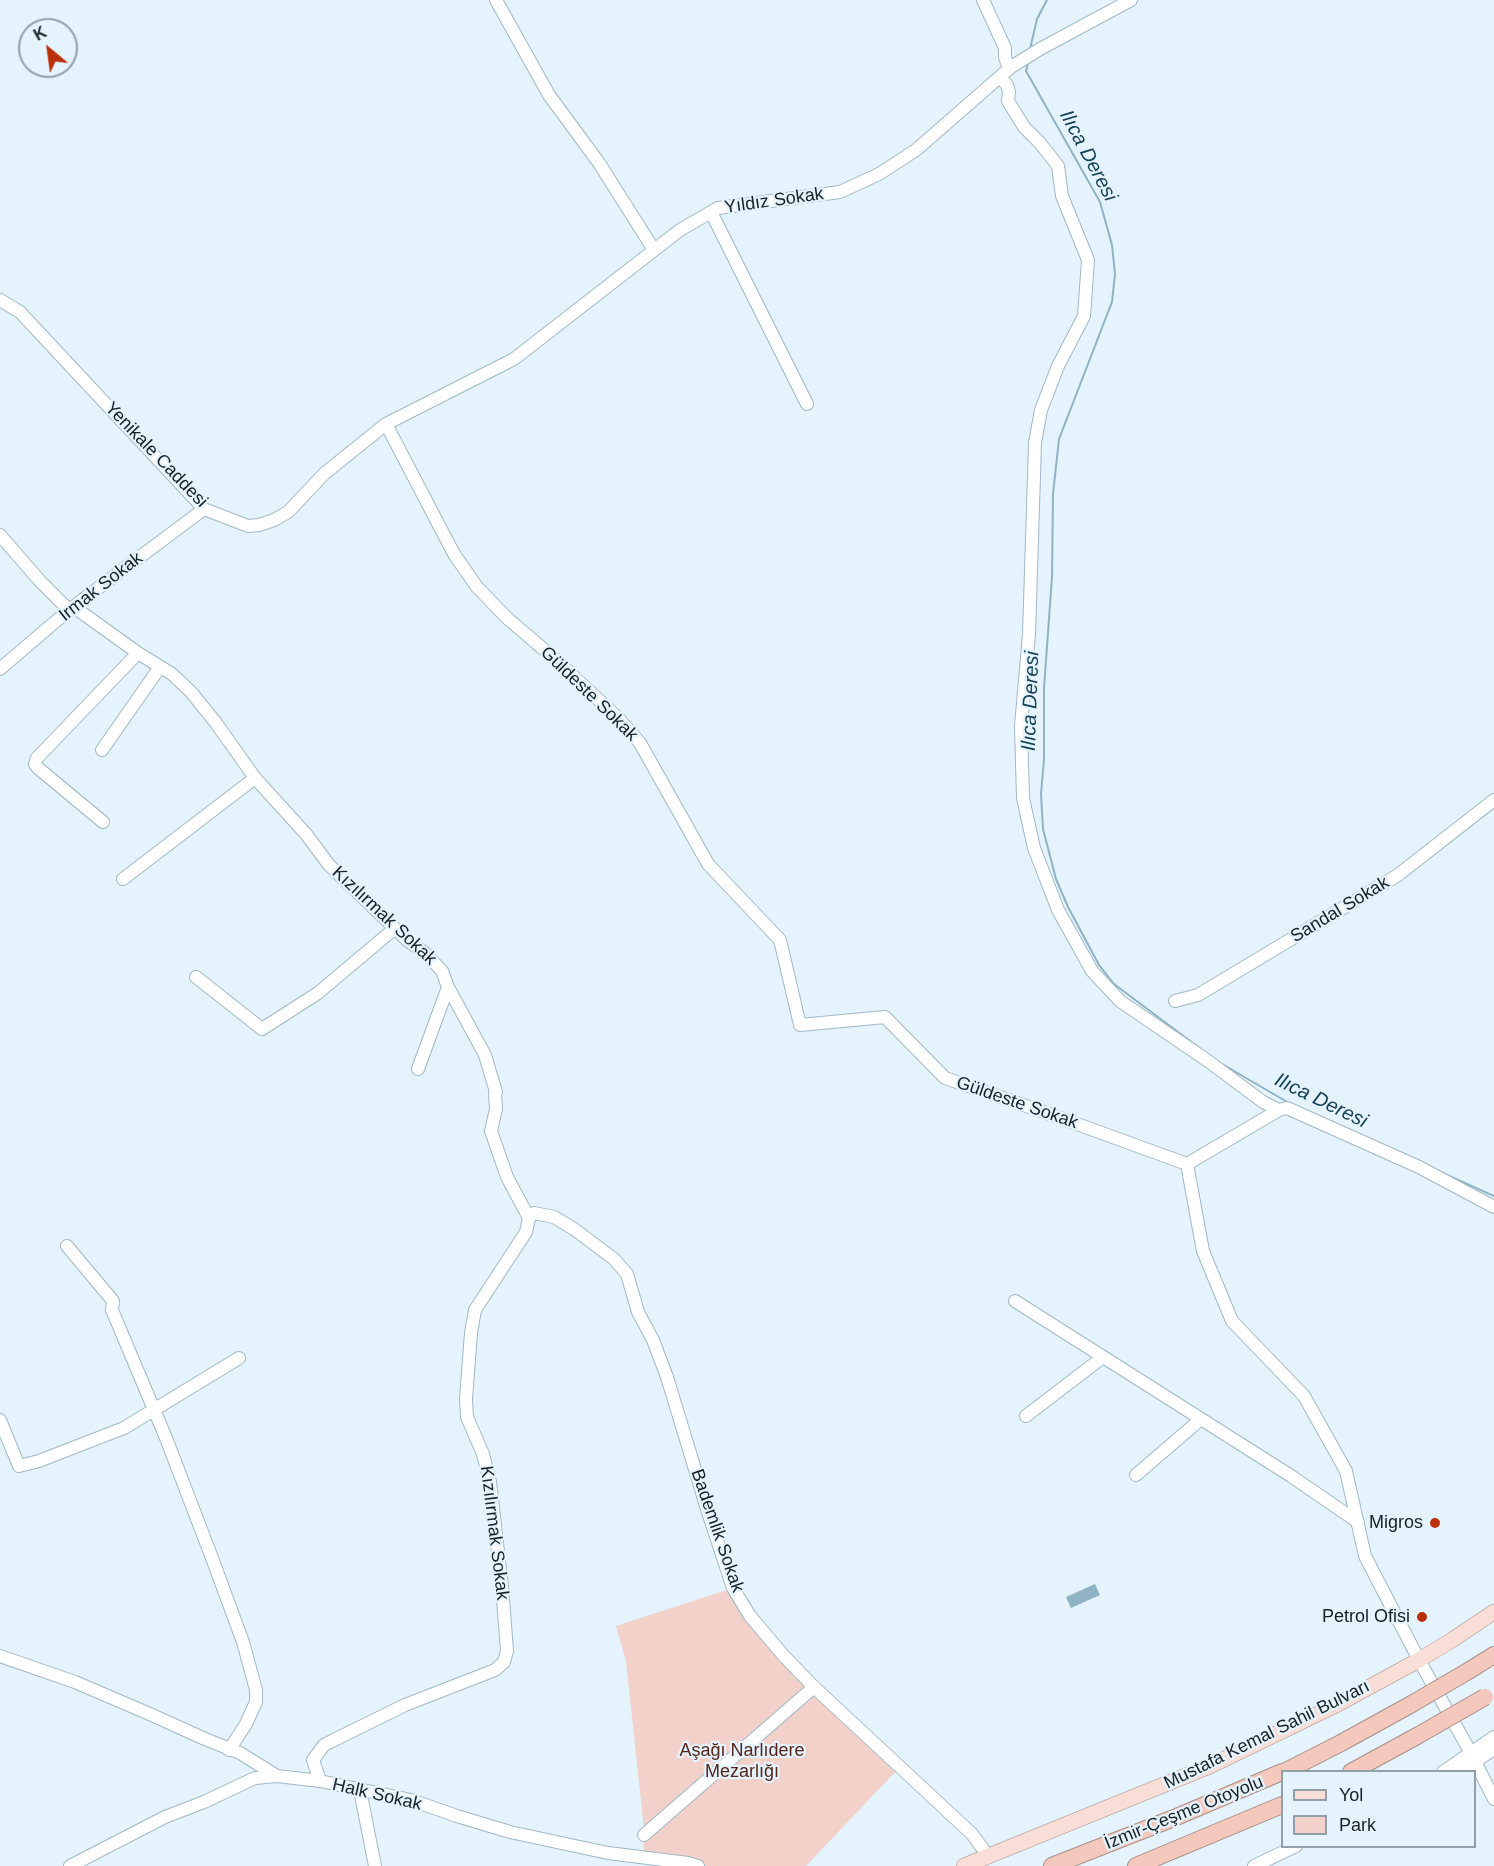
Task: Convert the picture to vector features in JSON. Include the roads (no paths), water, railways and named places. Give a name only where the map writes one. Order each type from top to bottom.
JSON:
[{"type":"highway","name":"İzmir-Çeşme Otoyolu","points":[[1287,1770],[1410,1705],[1494,1655]]},
{"type":"highway","points":[[1355,1770],[1490,1695]]},
{"type":"highway","name":"İzmir-Çeşme Otoyolu","points":[[1052,1866],[1281,1773]]},
{"type":"highway","name":"İzmir-Çeşme Otoyolu","points":[[1136,1866],[1281,1805]]},
{"type":"main road","name":"Mustafa Kemal Sahil Bulvarı","points":[[963,1866],[1210,1766],[1340,1703],[1419,1660],[1494,1612]]},
{"type":"street","points":[[496,0],[549,95],[599,163],[654,250]]},
{"type":"street","points":[[983,0],[1005,48],[1008,101],[1024,127],[1058,166],[1062,196],[1088,260],[1084,316],[1058,366],[1041,410],[1035,443],[1029,634],[1021,726],[1023,798],[1034,848],[1063,920],[1092,971],[1120,1001],[1263,1102],[1279,1110]]},
{"type":"street","name":"Yıldız Sokak","points":[[386,424],[514,359],[680,230],[718,208],[840,192],[869,178],[916,150],[1007,71],[1040,49],[1131,0]]},
{"type":"street","points":[[711,212],[807,404]]},
{"type":"street","name":"Yenikale Caddesi","points":[[0,300],[20,312],[204,508],[248,525],[259,525],[288,512],[326,473],[386,424]]},
{"type":"street","name":"Güldeste Sokak","points":[[386,424],[454,554],[477,587],[507,618],[619,719],[640,742],[708,864],[780,940],[800,1025],[885,1017],[945,1078],[1187,1164]]},
{"type":"street","name":"Irmak Sokak","points":[[0,669],[72,608],[204,508]]},
{"type":"street","name":"Kızılırmak Sokak","points":[[0,535],[39,580],[72,608],[172,674],[191,692],[255,778],[306,834],[329,865],[442,971],[448,987],[485,1055],[496,1092],[496,1109],[491,1131],[507,1177],[529,1218],[526,1232],[474,1311],[466,1399],[466,1417],[483,1454],[490,1482],[502,1586],[507,1651],[504,1662],[495,1670],[405,1705],[324,1745],[313,1760],[320,1781]]},
{"type":"street","points":[[103,822],[35,764],[37,758],[138,653]]},
{"type":"street","points":[[102,750],[160,667]]},
{"type":"street","points":[[123,879],[255,778]]},
{"type":"street","name":"Sandal Sokak","points":[[1174,1001],[1198,995],[1398,876],[1494,800]]},
{"type":"street","points":[[196,977],[262,1029],[318,993],[394,928]]},
{"type":"street","points":[[418,1069],[448,987]]},
{"type":"street","points":[[1494,1207],[1419,1167],[1287,1108],[1279,1110],[1187,1164],[1203,1251],[1232,1321],[1304,1396],[1346,1470],[1365,1556],[1494,1799]]},
{"type":"street","name":"Bademlik Sokak","points":[[529,1218],[534,1213],[554,1217],[614,1259],[627,1274],[638,1312],[653,1340],[667,1377],[706,1509],[733,1588],[750,1616],[814,1687],[972,1834],[988,1856]]},
{"type":"street","points":[[67,1246],[113,1301],[112,1310],[174,1460],[235,1621],[256,1690],[256,1702],[246,1724],[229,1750]]},
{"type":"street","points":[[1015,1301],[1291,1476],[1358,1522]]},
{"type":"street","points":[[1026,1416],[1103,1357]]},
{"type":"street","points":[[0,1420],[19,1466],[39,1461],[124,1428],[239,1358]]},
{"type":"street","points":[[1136,1474],[1201,1419]]},
{"type":"street","points":[[0,1656],[75,1682],[240,1753],[277,1776]]},
{"type":"street","points":[[644,1835],[814,1687]]},
{"type":"street","points":[[1461,1770],[1494,1737]]},
{"type":"street","points":[[1447,1770],[1494,1749]]},
{"type":"street","name":"Halk Sokak","points":[[70,1866],[165,1817],[255,1778],[277,1776],[320,1781],[411,1800],[510,1832],[608,1853],[698,1866]]},
{"type":"street","points":[[360,1790],[375,1866]]},
{"type":"street","points":[[1257,1865],[1292,1848]]},
{"type":"water","points":[[1095,1584],[1100,1595],[1071,1608],[1066,1597]]},
{"type":"waterway","name":"Ilıca Deresi","points":[[1030,49],[1037,19],[1047,0]]},
{"type":"waterway","name":"Ilıca Deresi","points":[[1028,63],[1026,71],[1100,202],[1112,245],[1115,274],[1112,302],[1059,439],[1053,494],[1052,577],[1044,688],[1044,759],[1041,794],[1043,829],[1056,879],[1099,965],[1114,984],[1202,1050]]},
{"type":"waterway","name":"Ilıca Deresi","points":[[1222,1064],[1289,1103]]},
{"type":"waterway","name":"Ilıca Deresi","points":[[1436,1170],[1494,1196]]},
{"type":"place","name":"Migros","points":[[1435,1523]]},
{"type":"place","name":"Petrol Ofisi","points":[[1422,1617]]},
{"type":"park label","name":"Aşağı Narlıdere Mezarlığı","points":[[742,1761]]}]
